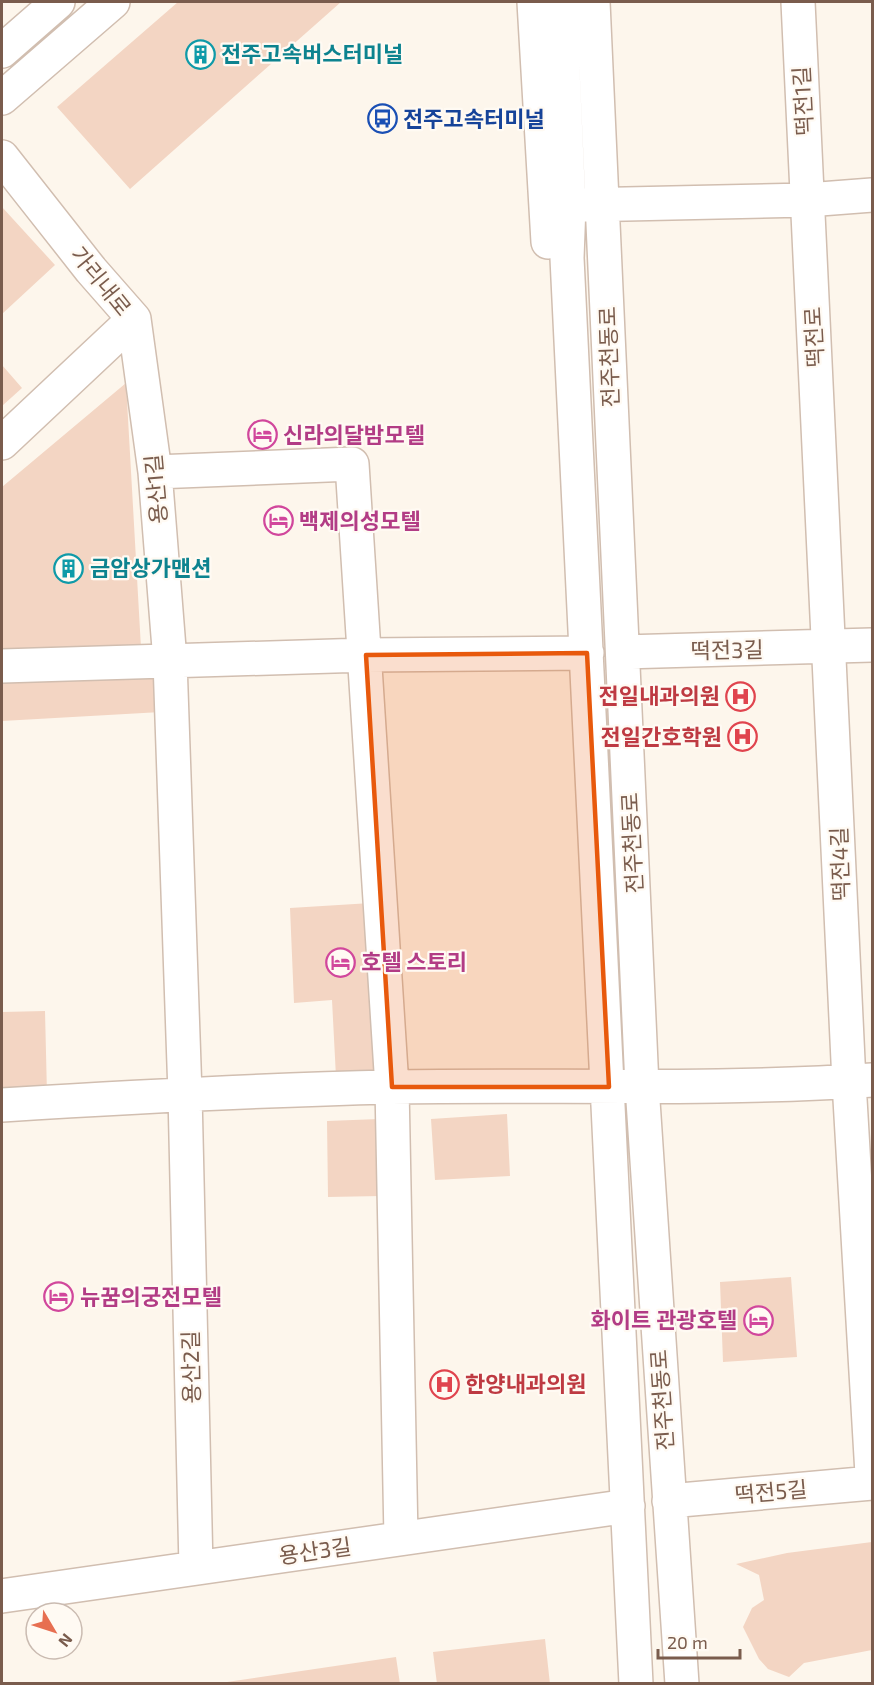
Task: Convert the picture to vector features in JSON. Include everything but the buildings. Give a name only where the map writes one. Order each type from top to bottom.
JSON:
[{"type":"street","points":[[2,51],[58,2]]},
{"type":"street","points":[[2,98],[113,2]]},
{"type":"street","points":[[534,2],[553,320],[570,322]]},
{"type":"street","name":"전주천동로","points":[[561,2],[569,205],[567,258],[609,1087],[636,1683]]},
{"type":"street","name":"전주천동로","points":[[593,2],[642,1086],[682,1683]]},
{"type":"street","name":"떡전1길","points":[[798,2],[807,200]]},
{"type":"street","name":"가리내로","points":[[2,157],[90,270],[134,319],[2,444]]},
{"type":"street","points":[[569,205],[807,200],[873,195]]},
{"type":"street","name":"떡전로","points":[[807,200],[831,647]]},
{"type":"street","name":"용산1길","points":[[134,319],[155,472],[170,661],[176,878]]},
{"type":"street","points":[[155,472],[352,464],[366,655],[376,867],[392,1087],[401,1538]]},
{"type":"street","name":"떡전3길","points":[[623,652],[873,645]]},
{"type":"street","name":"떡전4길","points":[[831,647],[861,1081],[873,1474]]},
{"type":"street","points":[[2,666],[366,655],[587,653]]},
{"type":"street","name":"용산2길","points":[[176,878],[185,1094],[196,1568]]},
{"type":"street","points":[[2,1105],[185,1094],[392,1087],[609,1087],[861,1081]]},
{"type":"street","name":"떡전5길","points":[[669,1501],[873,1483]]},
{"type":"street","name":"용산3길","points":[[2,1596],[628,1506]]},
{"type":"highlighted area","points":[[587,653],[609,1087],[392,1087],[366,655]]},
{"type":"place","name":"전주고속버스터미널","points":[[200,54]]},
{"type":"place","name":"전주고속터미널","points":[[382,119]]},
{"type":"place","name":"신라의달밤모텔","points":[[262,435]]},
{"type":"place","name":"백제의성모텔","points":[[278,521]]},
{"type":"place","name":"금암상가맨션","points":[[69,568]]},
{"type":"place","name":"전일내과의원","points":[[741,696]]},
{"type":"place","name":"전일간호학원","points":[[743,737]]},
{"type":"place","name":"호텔 스토리","points":[[340,962]]},
{"type":"place","name":"뉴꿈의궁전모텔","points":[[59,1297]]},
{"type":"place","name":"화이트 관광호텔","points":[[758,1320]]},
{"type":"place","name":"한양내과의원","points":[[444,1384]]}]
